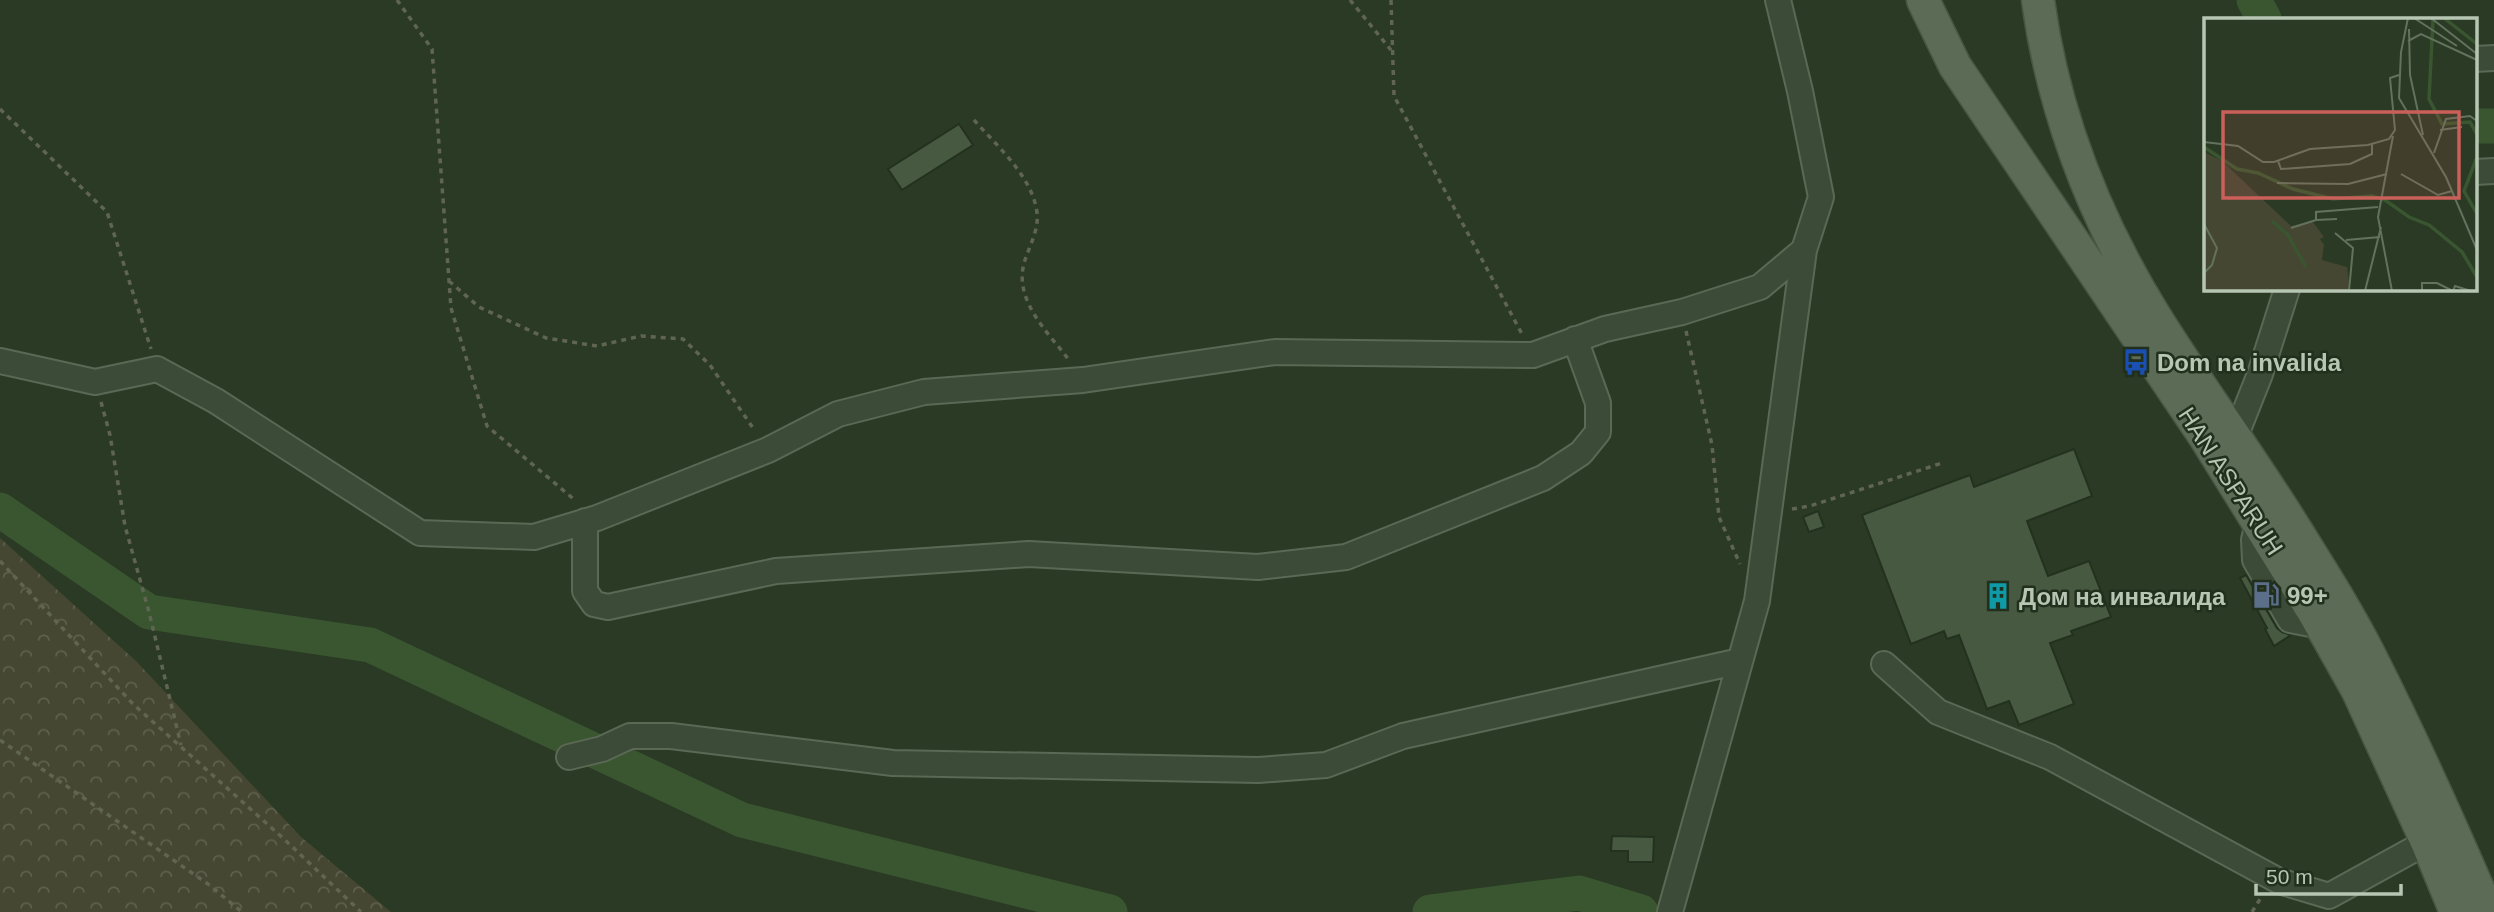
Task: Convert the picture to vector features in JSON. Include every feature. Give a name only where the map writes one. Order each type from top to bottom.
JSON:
[{"type":"main road","name":"HAN ASPARUH","points":[[1923,0],[1955,66],[2205,438],[2321,626],[2358,691],[2456,912]]},
{"type":"main road","name":"HAN ASPARUH","points":[[2038,0],[2053,83],[2090,192],[2114,245],[2153,314],[2298,533],[2370,656],[2440,800],[2488,912]]},
{"type":"street","points":[[1670,912],[1757,601],[1804,250],[1821,197],[1800,90],[1777,0]]},
{"type":"street","points":[[1907,0],[1939,37]]},
{"type":"street","points":[[2476,59],[2494,58]]},
{"type":"street","points":[[2476,172],[2494,171]]},
{"type":"street","points":[[0,361],[95,382],[157,369],[216,401],[420,533],[534,537],[591,520],[768,450],[838,414],[924,392],[1083,380],[1275,352],[1533,355],[1605,329],[1682,312],[1760,287],[1804,250]]},
{"type":"street","points":[[2235,437],[2260,374],[2287,290]]},
{"type":"street","points":[[591,520],[586,591],[594,604],[608,607],[776,571],[1029,554],[1258,567],[1346,557],[1543,478],[1581,453],[1598,432],[1598,403],[1575,340]]},
{"type":"street","points":[[569,757],[602,749],[630,736],[671,736],[894,763],[1258,771],[1326,765],[1402,736],[1740,661]]},
{"type":"street","points":[[1884,664],[1938,712],[2050,757],[2279,881],[2329,896],[2427,842]]},
{"type":"path","points":[[397,0],[432,49],[451,308],[487,426],[591,520]]},
{"type":"path","points":[[1350,0],[1392,52]]},
{"type":"path","points":[[1391,0],[1394,96],[1533,355]]},
{"type":"path","points":[[0,109],[107,212],[157,369]]},
{"type":"path","points":[[974,120],[1024,177],[1037,213],[1033,240],[1024,263],[1022,289],[1029,307],[1083,380]]},
{"type":"path","points":[[449,281],[479,307],[546,338],[597,346],[641,336],[683,340],[710,365],[768,450]]},
{"type":"path","points":[[1682,312],[1712,445],[1719,517],[1757,601]]},
{"type":"path","points":[[95,382],[110,436],[125,526],[149,612],[181,747]]},
{"type":"path","points":[[1769,512],[1810,506],[1942,463]]},
{"type":"path","points":[[0,561],[133,704],[361,912]]},
{"type":"path","points":[[0,740],[208,884],[242,912]]},
{"type":"green space","points":[[0,538],[136,661],[301,837],[391,912],[0,912]]},
{"type":"building","points":[[959,124],[973,145],[902,190],[888,169]]},
{"type":"building","name":"Дом на инвалида","points":[[2074,449],[2092,496],[2027,521],[2048,576],[2089,561],[2111,617],[2071,631],[2073,635],[2050,643],[2074,704],[2019,725],[2009,701],[1987,709],[1959,635],[1947,639],[1944,631],[1911,644],[1862,515],[1970,475],[1974,487]]},
{"type":"building","points":[[1818,511],[1824,527],[1809,532],[1803,517]]},
{"type":"building","points":[[2246,575],[2277,628],[2291,635],[2274,646],[2240,578]]},
{"type":"building","points":[[1612,836],[1654,837],[1653,862],[1628,862],[1628,851],[1611,851]]},
{"type":"waterway","points":[[2254,0],[2263,18]]},
{"type":"waterway","points":[[2476,126],[2494,126]]},
{"type":"waterway","points":[[0,510],[149,612],[370,645],[742,820],[1110,912]]},
{"type":"waterway","points":[[1430,912],[1579,893],[1641,912]]},
{"type":"place","name":"Dom na invalida","points":[[2136,362]]},
{"type":"place","name":"99+","points":[[2266,595]]},
{"type":"place","name":"Дом на инвалида","points":[[1998,596]]}]
